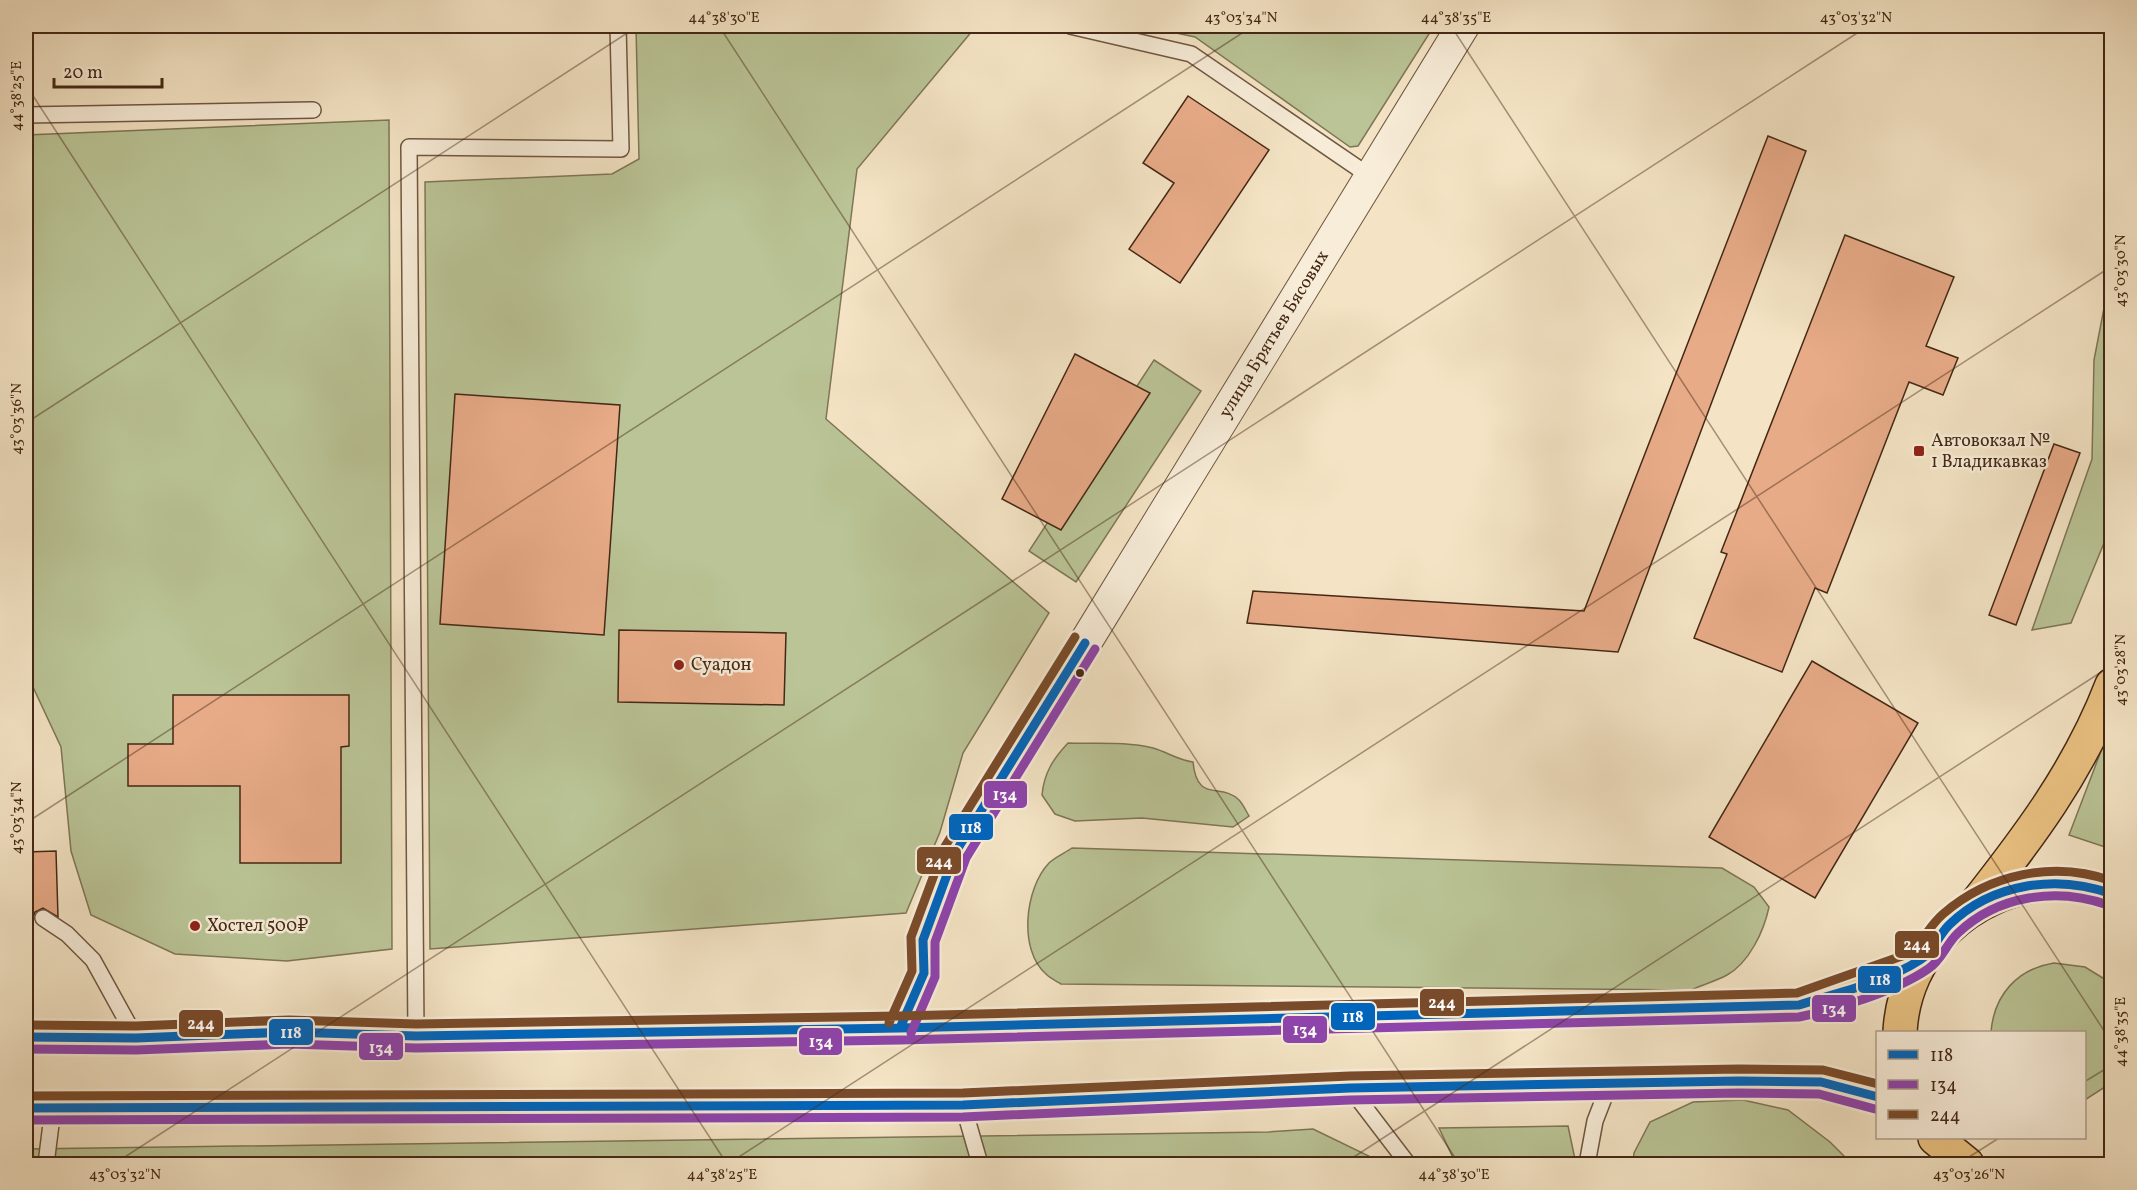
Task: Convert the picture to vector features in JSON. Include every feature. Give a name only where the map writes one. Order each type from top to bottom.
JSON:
[{"type":"main road","points":[[1972,909],[2056,798],[2102,710],[2112,685]]},
{"type":"main road","points":[[1900,1031],[1907,992],[1922,960],[1949,924],[1989,898],[2027,885],[2064,883],[2112,894]]},
{"type":"main road","points":[[26,1037],[136,1038],[289,1032],[416,1036],[900,1028],[1799,1005],[1869,982],[1922,960]]},
{"type":"main road","points":[[39,1108],[963,1105],[1350,1088],[1821,1082],[1876,1096]]},
{"type":"street","name":"улица Брятьев Бясовых","points":[[1085,644],[1463,26]]},
{"type":"lane","points":[[416,1036],[410,147],[621,149],[618,26]]},
{"type":"lane","points":[[1070,26],[1191,54],[1371,177]]},
{"type":"lane","points":[[26,115],[314,110]]},
{"type":"lane","points":[[900,1028],[924,973],[923,940],[955,853],[1085,644]]},
{"type":"lane","points":[[44,918],[67,934],[93,960],[136,1038]]},
{"type":"lane","points":[[1587,1164],[1595,1121],[1609,1085]]},
{"type":"lane","points":[[1350,1088],[1408,1164]]},
{"type":"lane","points":[[963,1105],[980,1164]]},
{"type":"lane","points":[[39,1108],[46,1164]]},
{"type":"green space","points":[[947,26],[973,30],[857,169],[826,419],[1049,613],[963,753],[940,832],[906,913],[430,949],[425,182],[612,174],[639,159],[636,27]]},
{"type":"green space","points":[[1143,26],[1434,26],[1358,146],[1350,147],[1195,37]]},
{"type":"green space","points":[[389,120],[392,949],[287,961],[175,954],[91,915],[71,851],[61,747],[26,672],[26,135]]},
{"type":"green space","points":[[2111,306],[2111,526],[2071,623],[2032,630],[2092,459],[2094,360],[2104,308]]},
{"type":"green space","points":[[1154,360],[1201,391],[1076,582],[1029,551]]},
{"type":"green space","points":[[2111,725],[2111,849],[2069,835]]},
{"type":"green space","points":[[1068,743],[1143,746],[1193,762],[1199,783],[1205,788],[1232,795],[1240,802],[1249,816],[1233,827],[1142,818],[1075,821],[1055,814],[1042,795],[1043,787],[1050,767]]},
{"type":"green space","points":[[1072,848],[1722,868],[1754,887],[1769,907],[1759,936],[1742,963],[1727,975],[1691,990],[1061,984],[1037,963],[1031,950],[1028,919],[1034,888],[1041,874],[1051,861]]},
{"type":"green space","points":[[2054,963],[2085,967],[2111,983],[2111,1083],[2086,1099],[2086,1031],[1991,1031],[2002,995],[2019,978],[2041,966]]},
{"type":"green space","points":[[1743,1100],[1788,1110],[1830,1142],[1852,1164],[1633,1164],[1634,1153],[1650,1122],[1693,1102]]},
{"type":"green space","points":[[1568,1126],[1576,1164],[1456,1164],[1439,1128]]},
{"type":"green space","points":[[1313,1129],[1373,1158],[1379,1164],[26,1164],[26,1149],[1268,1132]]},
{"type":"building","points":[[1188,96],[1269,150],[1180,283],[1129,249],[1174,183],[1143,163]]},
{"type":"building","points":[[1768,136],[1806,151],[1618,652],[1247,623],[1253,591],[1584,611]]},
{"type":"building","points":[[1845,235],[1954,277],[1926,346],[1958,358],[1943,395],[1909,382],[1827,593],[1815,588],[1782,672],[1694,638],[1727,554],[1721,552]]},
{"type":"building","points":[[1075,354],[1150,393],[1061,530],[1002,499]]},
{"type":"building","points":[[455,394],[620,405],[604,635],[440,624]]},
{"type":"building","points":[[2054,444],[2080,453],[2016,625],[1989,615]]},
{"type":"building","points":[[619,630],[786,633],[784,705],[618,702]]},
{"type":"building","points":[[1812,661],[1918,723],[1815,898],[1709,837]]},
{"type":"building","points":[[173,695],[349,695],[349,746],[341,747],[341,863],[240,863],[240,786],[128,786],[128,744],[173,744]]},
{"type":"building","points":[[56,851],[58,917],[43,908],[35,912],[33,918],[26,918],[26,852]]},
{"type":"transit line","name":"244","points":[[889,1023],[912,971],[911,937],[944,848],[1075,637]]},
{"type":"transit line","name":"118","points":[[900,1028],[924,973],[923,940],[955,853],[1085,643]]},
{"type":"transit line","name":"134","points":[[911,1033],[935,977],[935,942],[966,858],[1095,649]]},
{"type":"transit line","name":"244","points":[[26,1025],[136,1026],[289,1020],[416,1024],[900,1016],[1797,993],[1902,956],[1915,947],[1937,920],[1961,900],[2001,880],[2045,872],[2068,872],[2112,881]]},
{"type":"transit line","name":"118","points":[[26,1037],[136,1038],[289,1032],[416,1036],[900,1028],[1799,1005],[1876,981],[1906,968],[1925,957],[1949,925],[1966,911],[2005,891],[2026,886],[2069,884],[2112,894]]},
{"type":"transit line","name":"134","points":[[26,1049],[136,1050],[289,1044],[416,1048],[900,1040],[1799,1017],[1866,998],[1915,977],[1933,965],[1954,937],[1974,920],[2010,903],[2029,898],[2069,896],[2108,905]]},
{"type":"transit line","name":"244","points":[[26,1096],[963,1093],[1350,1076],[1739,1069],[1823,1070],[1876,1083]]},
{"type":"transit line","name":"118","points":[[26,1108],[963,1105],[1350,1088],[1739,1081],[1821,1082],[1876,1096]]},
{"type":"transit line","name":"134","points":[[26,1120],[963,1117],[1350,1100],[1739,1093],[1819,1094],[1875,1109]]},
{"type":"place","name":"Автовокзал № 1 Владикавказ","points":[[1919,451]]},
{"type":"place","name":"Суадон","points":[[679,665]]},
{"type":"place","name":"Хостел 500₽","points":[[195,926]]}]
